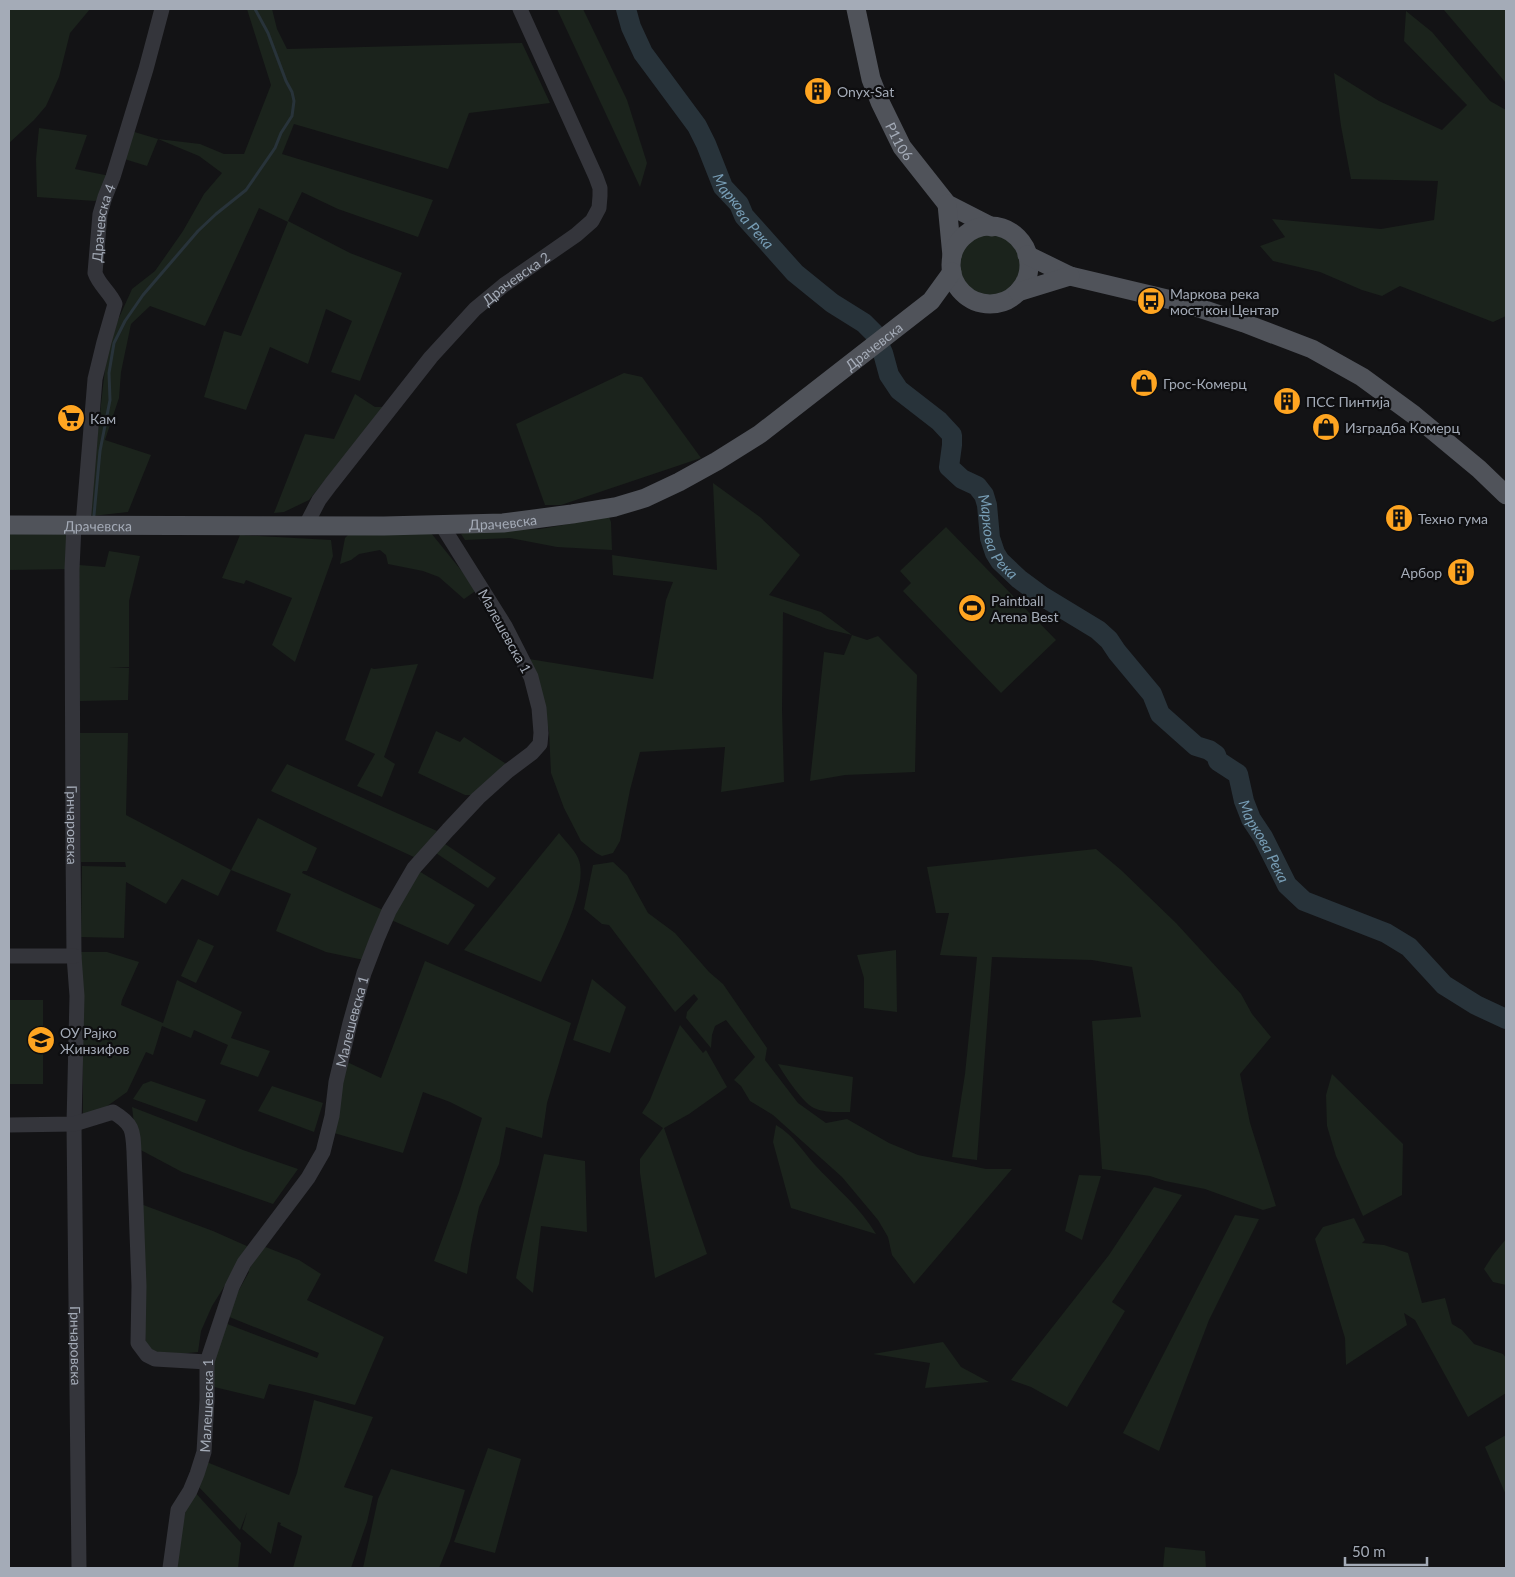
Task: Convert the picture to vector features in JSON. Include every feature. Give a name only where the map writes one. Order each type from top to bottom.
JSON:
[{"type":"main road","name":"P1106","points":[[856,9],[871,79],[891,127],[902,147],[947,204]]},
{"type":"main road","points":[[947,204],[992,227],[1007,231],[1014,235],[1024,247],[1029,262],[1026,278],[1018,292],[1011,298],[992,304],[974,300],[965,295],[956,285],[952,264],[947,204]]},
{"type":"main road","points":[[952,264],[959,242],[970,232],[984,227],[992,227]]},
{"type":"main road","points":[[1027,255],[1070,276],[1184,303],[1312,349],[1362,377],[1414,415],[1479,469],[1506,495]]},
{"type":"main road","name":"Драчевска","points":[[9,525],[188,527],[441,524],[503,522],[615,507],[645,498],[717,462],[760,434],[931,301],[952,264]]},
{"type":"main road","points":[[1018,292],[1070,276]]},
{"type":"main road","name":"Драчевска","points":[[931,301],[965,295]]},
{"type":"street","name":"Драчевска 4","points":[[79,525],[96,378],[115,304],[112,297],[97,279],[95,273],[100,214],[146,69],[162,9]]},
{"type":"street","name":"Драчевска 2","points":[[306,526],[319,500],[331,484],[431,358],[475,310],[504,285],[576,235],[592,221],[599,208],[600,188],[596,177],[520,9]]},
{"type":"street","name":"Малешевска 1","points":[[170,1568],[178,1510],[190,1491],[204,1452],[207,1400],[206,1362],[232,1287],[244,1263],[308,1178],[323,1152],[332,1116],[336,1082],[350,1023],[369,958],[390,911],[414,868],[448,830],[484,793],[508,771],[532,753],[540,744],[539,708],[531,678],[505,626],[441,524]]},
{"type":"street","name":"Грнчаровска","points":[[79,525],[72,569],[74,956],[77,996],[74,1124],[79,1568]]},
{"type":"street","points":[[9,956],[74,956]]},
{"type":"street","points":[[9,1125],[74,1124],[114,1112],[123,1118],[133,1131],[139,1286],[138,1336],[140,1348],[147,1355],[155,1359],[206,1362]]},
{"type":"shaded area","points":[[9,9],[90,9],[70,33],[59,77],[46,106],[9,143]]},
{"type":"shaded area","points":[[247,9],[272,9],[277,29],[287,49],[522,43],[550,103],[469,113],[448,169],[294,124],[282,154],[433,200],[418,237],[338,209],[302,192],[288,221],[350,253],[402,273],[360,381],[331,372],[352,321],[326,309],[308,364],[270,347],[246,410],[204,397],[224,331],[241,336],[288,222],[259,208],[205,326],[150,306],[131,324],[121,372],[119,398],[105,440],[151,455],[128,512],[92,516],[89,511],[108,342],[132,289],[155,271],[183,231],[204,194],[222,173],[199,156],[158,139],[200,144],[224,154],[244,154],[271,85]]},
{"type":"shaded area","points":[[557,9],[583,9],[627,100],[647,163],[640,187]]},
{"type":"shaded area","points":[[1506,9],[1506,83],[1444,10]]},
{"type":"shaded area","points":[[1406,11],[1432,32],[1490,101],[1506,110],[1506,316],[1493,322],[1400,286],[1382,296],[1362,290],[1320,272],[1273,261],[1260,246],[1285,237],[1272,219],[1381,229],[1434,220],[1438,181],[1351,179],[1341,126],[1334,73],[1379,101],[1442,130],[1467,105],[1404,41]]},
{"type":"shaded area","points":[[39,128],[87,135],[75,169],[110,176],[100,198],[95,201],[37,197],[36,159]]},
{"type":"shaded area","points":[[131,131],[158,139],[147,166],[121,158]]},
{"type":"shaded area","points":[[991,232],[1004,234],[1014,242],[1022,252],[1024,265],[1022,278],[1014,288],[1004,296],[991,298],[978,296],[968,288],[960,278],[958,265],[960,252],[968,242],[978,234]]},
{"type":"shaded area","points":[[624,373],[642,377],[701,458],[561,505],[545,505],[516,424]]},
{"type":"shaded area","points":[[355,394],[375,407],[384,407],[309,500],[284,512],[274,513],[305,434],[334,439]]},
{"type":"shaded area","points":[[713,483],[760,517],[800,555],[769,595],[821,612],[852,635],[827,629],[783,612],[782,710],[784,782],[721,792],[725,747],[640,752],[620,841],[613,853],[602,856],[581,841],[564,808],[551,773],[549,731],[529,659],[653,679],[666,600],[673,582],[613,575],[612,555],[717,570]]},
{"type":"shaded area","points":[[609,517],[611,522],[612,550],[557,547],[510,538],[465,540],[461,534],[472,531],[540,529]]},
{"type":"shaded area","points":[[9,525],[74,525],[72,569],[9,570]]},
{"type":"shaded area","name":"Paintball Arena Best","points":[[946,527],[1056,640],[1001,693],[903,591],[911,583],[900,571]]},
{"type":"shaded area","points":[[351,532],[431,533],[477,590],[464,599],[439,577],[423,571],[388,564],[386,555],[380,550],[359,554],[351,560],[340,564],[345,538]]},
{"type":"shaded area","points":[[240,535],[331,540],[333,556],[295,662],[272,645],[292,598],[246,580],[244,584],[222,578]]},
{"type":"shaded area","points":[[109,551],[140,556],[129,601],[129,667],[109,667],[129,668],[128,700],[80,701],[79,565],[105,567]]},
{"type":"shaded area","points":[[852,635],[867,640],[878,636],[917,675],[915,772],[845,775],[810,781],[824,652],[844,655]]},
{"type":"shaded area","points":[[418,664],[384,757],[395,764],[382,797],[357,786],[375,754],[345,740],[371,668]]},
{"type":"shaded area","points":[[436,731],[460,742],[464,737],[508,765],[471,795],[465,795],[418,773]]},
{"type":"shaded area","points":[[80,733],[128,733],[126,815],[231,870],[218,896],[182,879],[166,904],[126,882],[124,938],[81,937],[82,866],[126,867],[125,862],[81,862]]},
{"type":"shaded area","points":[[287,764],[437,831],[416,858],[271,791]]},
{"type":"shaded area","points":[[258,818],[317,848],[307,871],[302,873],[383,910],[364,960],[326,952],[276,931],[291,894],[231,870]]},
{"type":"shaded area","points":[[559,833],[578,858],[581,870],[575,902],[569,920],[541,982],[464,950]]},
{"type":"shaded area","points":[[442,842],[496,878],[488,888],[433,851]]},
{"type":"shaded area","points":[[1096,849],[1121,870],[1176,923],[1241,994],[1252,1014],[1271,1037],[1240,1074],[1250,1123],[1276,1206],[1263,1210],[1205,1189],[1150,1176],[1102,1169],[1092,1021],[1141,1017],[1132,967],[1092,960],[992,957],[977,1160],[952,1157],[965,1074],[977,957],[940,955],[949,913],[936,913],[927,867]]},
{"type":"shaded area","points":[[613,862],[627,875],[648,913],[675,933],[709,972],[723,984],[767,1048],[765,1060],[798,1103],[826,1123],[847,1119],[889,1143],[918,1155],[986,1169],[1012,1169],[914,1284],[892,1255],[888,1237],[878,1220],[842,1177],[773,1115],[750,1101],[741,1086],[734,1080],[755,1057],[726,1020],[715,1026],[711,1048],[686,1018],[687,1012],[698,999],[694,994],[675,1012],[609,925],[602,924],[584,909],[593,865]]},
{"type":"shaded area","points":[[417,870],[475,905],[448,945],[389,919]]},
{"type":"shaded area","points":[[198,939],[214,946],[196,983],[181,976]]},
{"type":"shaded area","points":[[896,950],[897,1012],[864,1008],[864,978],[857,955]]},
{"type":"shaded area","points":[[80,952],[107,952],[139,962],[121,1005],[163,1023],[177,980],[242,1012],[231,1038],[270,1051],[258,1077],[220,1064],[228,1045],[194,1030],[191,1038],[162,1026],[153,1055],[146,1052],[127,1092],[103,1109],[83,1117],[83,986]]},
{"type":"shaded area","points":[[425,961],[571,1023],[547,1103],[542,1138],[506,1127],[499,1164],[479,1207],[467,1274],[434,1261],[460,1190],[482,1118],[450,1102],[423,1092],[403,1153],[334,1133],[345,1061],[381,1078]]},
{"type":"shaded area","points":[[592,979],[626,1007],[610,1053],[573,1040]]},
{"type":"shaded area","points":[[9,1000],[43,1000],[43,1084],[9,1084]]},
{"type":"shaded area","points":[[680,1025],[703,1053],[706,1050],[727,1087],[689,1114],[664,1128],[707,1254],[655,1278],[640,1173],[640,1159],[663,1128],[642,1113],[650,1100]]},
{"type":"shaded area","points":[[778,1064],[853,1077],[850,1112],[823,1111],[814,1108],[794,1088]]},
{"type":"shaded area","points":[[1332,1074],[1403,1144],[1402,1195],[1363,1216],[1336,1156],[1327,1126],[1326,1095]]},
{"type":"shaded area","points":[[151,1081],[206,1100],[197,1122],[133,1099],[143,1084]]},
{"type":"shaded area","points":[[272,1086],[323,1103],[314,1132],[258,1111]]},
{"type":"shaded area","points":[[132,1107],[298,1169],[273,1204],[182,1172],[137,1148]]},
{"type":"shaded area","points":[[776,1125],[792,1138],[814,1164],[855,1206],[876,1234],[791,1208],[773,1142]]},
{"type":"shaded area","points":[[544,1154],[585,1161],[587,1232],[541,1226],[533,1293],[516,1278]]},
{"type":"shaded area","points":[[1079,1175],[1101,1176],[1082,1240],[1065,1231]]},
{"type":"shaded area","points":[[1154,1187],[1182,1195],[1112,1302],[1125,1311],[1067,1407],[1031,1387],[1011,1380],[1109,1255]]},
{"type":"shaded area","points":[[138,1203],[213,1231],[249,1247],[212,1306],[201,1331],[198,1352],[159,1356],[146,1351]]},
{"type":"shaded area","points":[[1235,1215],[1259,1219],[1209,1320],[1159,1451],[1123,1433]]},
{"type":"shaded area","points":[[1354,1218],[1365,1240],[1362,1243],[1384,1245],[1408,1253],[1422,1303],[1445,1298],[1452,1324],[1462,1330],[1474,1344],[1503,1354],[1506,1358],[1506,1393],[1468,1417],[1415,1320],[1404,1313],[1407,1325],[1346,1365],[1345,1338],[1315,1239],[1323,1227]]},
{"type":"shaded area","points":[[1506,1239],[1506,1285],[1493,1282],[1484,1269]]},
{"type":"shaded area","points":[[263,1246],[299,1260],[321,1274],[307,1300],[384,1337],[355,1405],[269,1384],[264,1399],[210,1386],[222,1322],[317,1358],[319,1353],[227,1316],[248,1271]]},
{"type":"shaded area","points":[[943,1342],[961,1367],[989,1382],[925,1388],[930,1363],[873,1354]]},
{"type":"shaded area","points":[[314,1400],[373,1417],[344,1487],[373,1496],[367,1522],[351,1568],[293,1568],[302,1536],[280,1525],[281,1523],[278,1522],[271,1554],[242,1529],[247,1512],[240,1530],[196,1484],[204,1461],[289,1495],[297,1473]]},
{"type":"shaded area","points":[[1506,1435],[1506,1495],[1485,1447]]},
{"type":"shaded area","points":[[488,1448],[521,1459],[495,1553],[454,1542]]},
{"type":"shaded area","points":[[391,1469],[465,1490],[450,1541],[439,1568],[363,1568],[378,1499]]},
{"type":"shaded area","points":[[192,1489],[241,1543],[238,1568],[173,1568],[174,1551]]},
{"type":"shaded area","points":[[1165,1547],[1205,1551],[1206,1568],[1163,1568]]},
{"type":"waterway","points":[[94,515],[100,451],[110,400],[109,373],[114,343],[125,321],[143,295],[198,231],[246,190],[275,148],[281,133],[292,116],[294,101],[292,92],[268,33],[255,9]]},
{"type":"waterway","name":"Маркова Река","points":[[626,9],[631,27],[643,53],[697,126],[723,187],[739,204],[744,216],[795,273],[832,303],[864,323],[874,333],[883,353],[889,375],[899,390],[939,421],[952,435],[949,467],[962,479],[977,486],[984,495],[987,505],[990,538],[1000,561],[1019,579],[1042,596],[1098,630],[1109,640],[1152,694],[1160,714],[1196,746],[1209,750],[1216,755],[1218,761],[1238,774],[1244,801],[1251,819],[1263,837],[1287,885],[1304,901],[1386,933],[1409,947],[1444,985],[1476,1005],[1506,1019]]},
{"type":"place","name":"Onyx-Sat","points":[[818,91]]},
{"type":"place","name":"Маркова река мост кон Центар","points":[[1151,301]]},
{"type":"place","name":"Грос-Комерц","points":[[1144,383]]},
{"type":"place","name":"ПСС Пинтија","points":[[1287,401]]},
{"type":"place","name":"Кам","points":[[71,418]]},
{"type":"place","name":"Изградба Комерц","points":[[1326,427]]},
{"type":"place","name":"Техно гума","points":[[1399,518]]},
{"type":"place","name":"Арбор","points":[[1461,572]]},
{"type":"place","name":"Paintball Arena Best","points":[[972,608]]},
{"type":"place","name":"ОУ Рајко Жинзифов","points":[[41,1040]]}]
